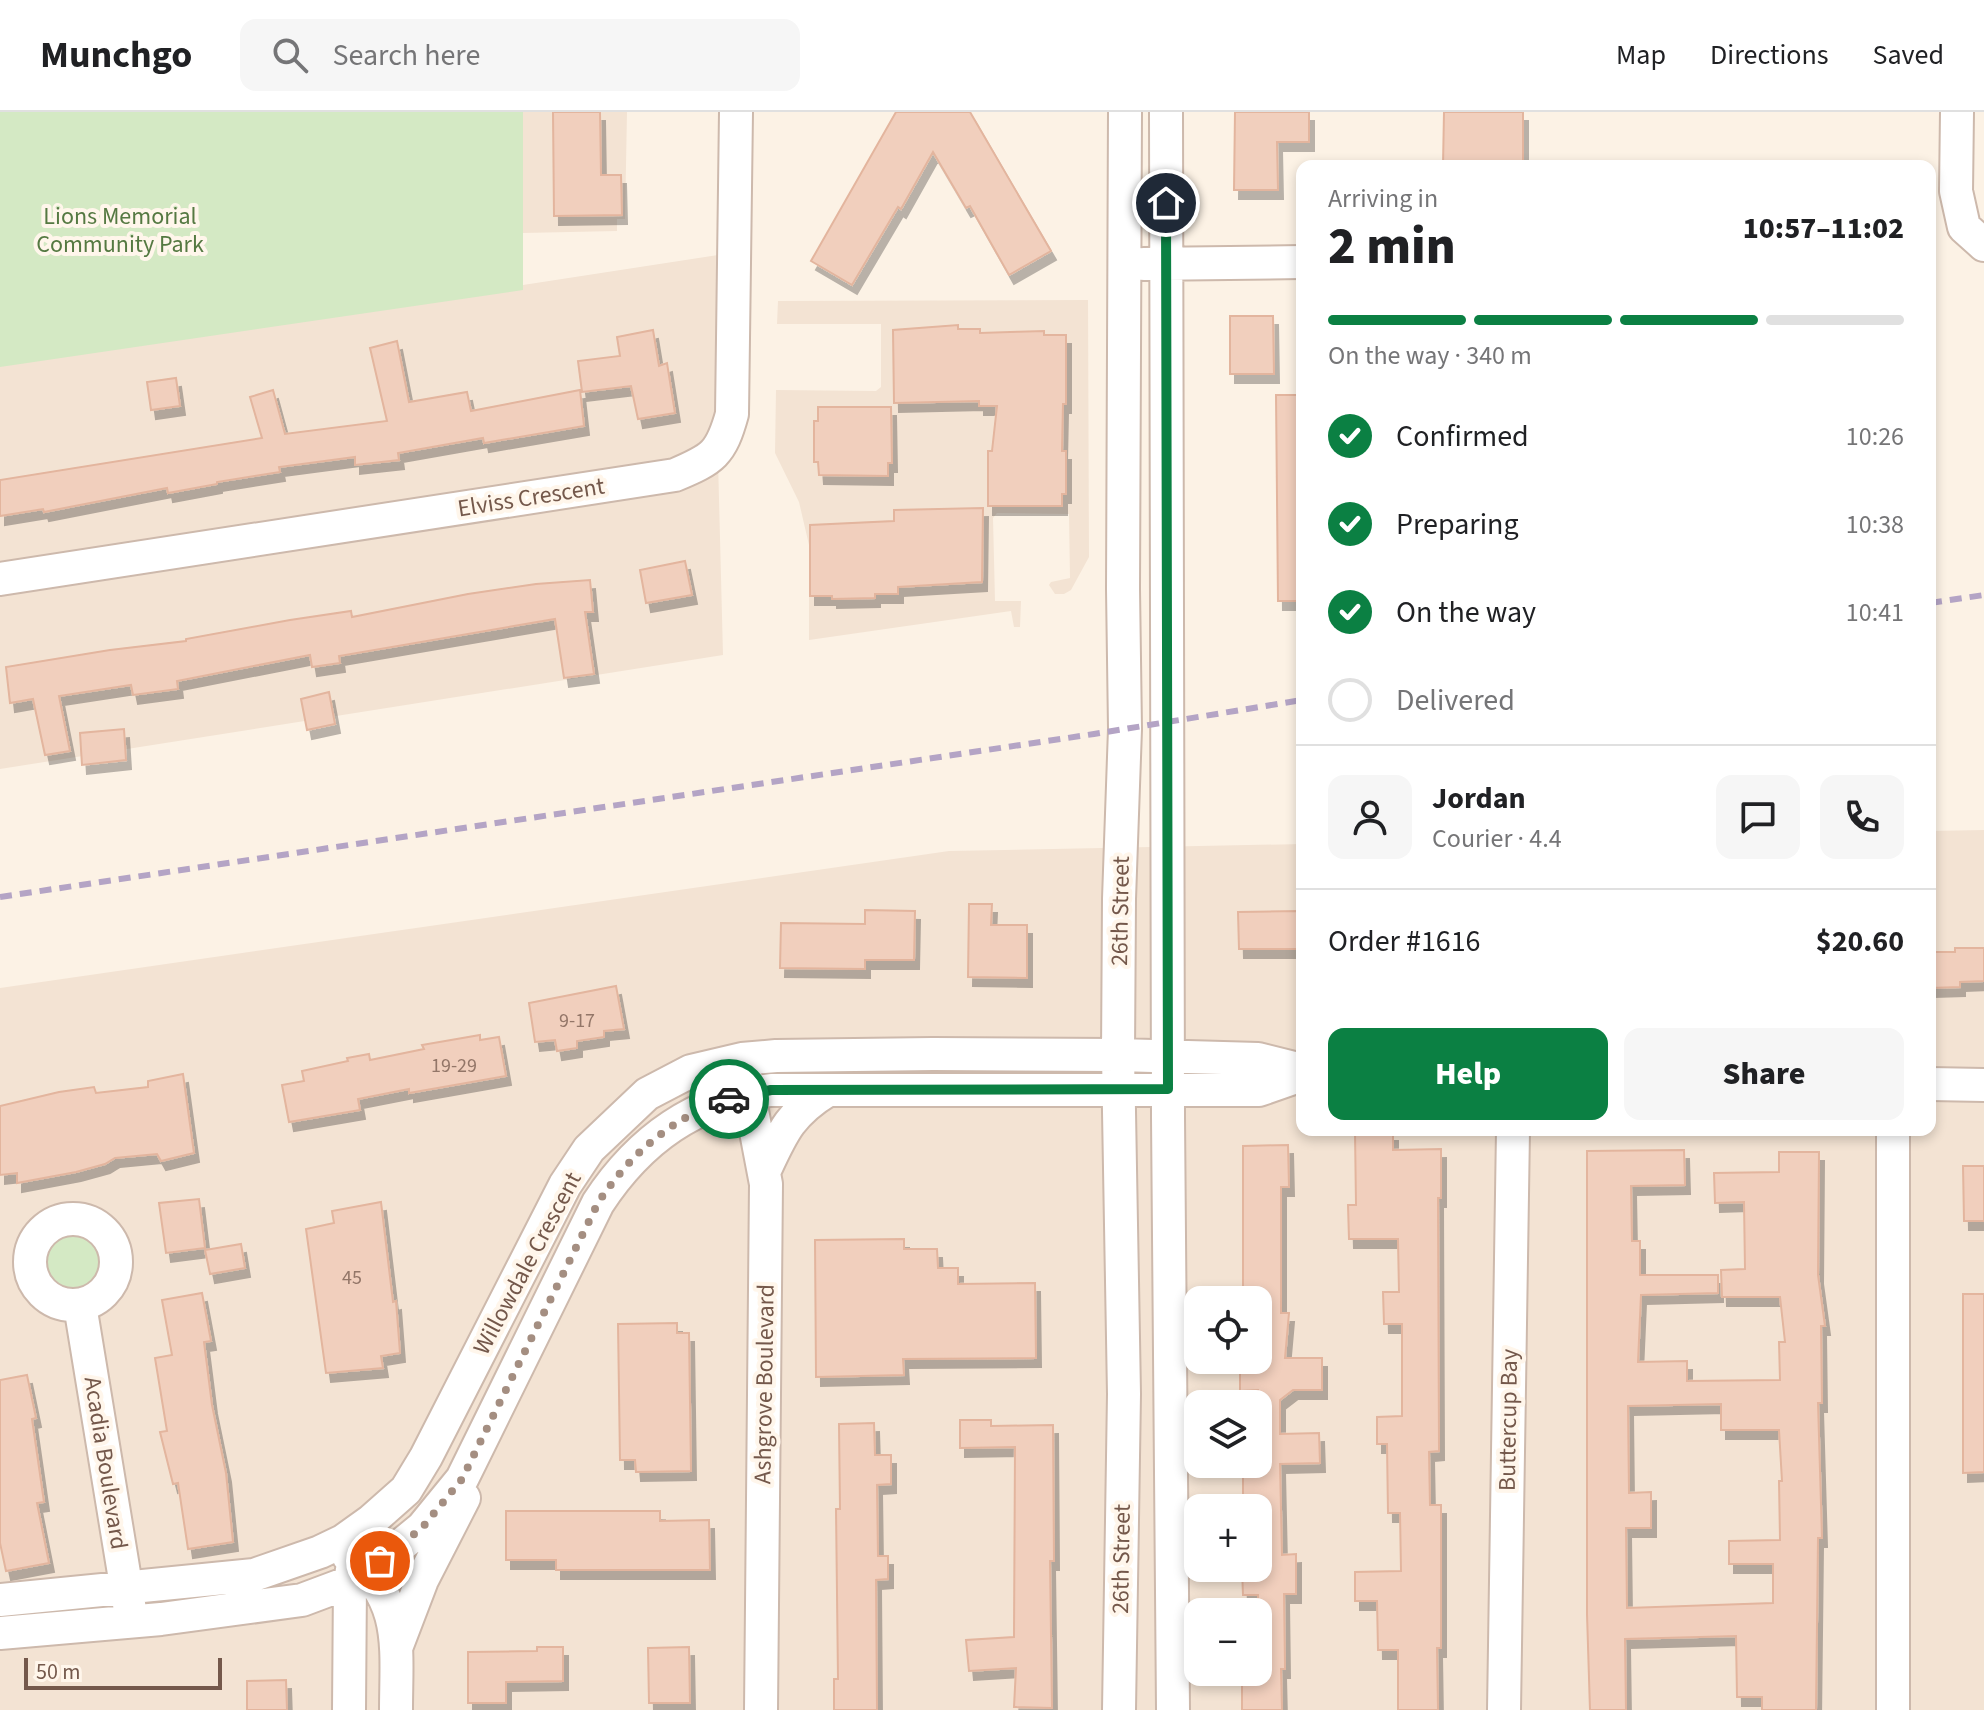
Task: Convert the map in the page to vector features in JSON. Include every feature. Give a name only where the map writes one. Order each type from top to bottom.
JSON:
[{"type":"street","name":"Elviss Crescent","points":[[0,579],[675,475],[703,463],[725,442],[732,414],[736,112]]},
{"type":"street","name":"26th Street","points":[[1119,1710],[1124,1394],[1118,1055],[1125,729],[1125,112]]},
{"type":"street","name":"26th Street","points":[[1166,112],[1173,1710]]},
{"type":"street","points":[[1957,112],[1956,191],[1964,227],[1984,245]]},
{"type":"street","points":[[1125,264],[1296,262]]},
{"type":"street","points":[[1123,589],[1166,588]]},
{"type":"street","name":"Willowdale Crescent","points":[[0,1633],[288,1603],[326,1592],[350,1565],[371,1521],[406,1490],[426,1457],[565,1185],[589,1149],[617,1119],[647,1094],[691,1071],[742,1059],[776,1056],[933,1054],[1258,1059],[1296,1070]]},
{"type":"street","name":"Ashgrove Boulevard","points":[[742,1059],[764,1172],[766,1198],[761,1710]]},
{"type":"street","name":"Willowdale Crescent","points":[[0,1600],[126,1590],[350,1565],[422,1528],[462,1479],[598,1203],[629,1160],[692,1114],[748,1093],[771,1090],[1259,1090],[1296,1075]]},
{"type":"street","points":[[1936,1084],[1984,1085]]},
{"type":"street","points":[[764,1172],[796,1113],[828,1090]]},
{"type":"street","name":"Buttercup Bay","points":[[1504,1710],[1513,1136]]},
{"type":"street","points":[[1893,1136],[1893,1710]]},
{"type":"street","name":"Acadia Boulevard","points":[[80,1305],[132,1621]]},
{"type":"street","points":[[396,1648],[422,1580],[466,1493],[473,1458]]},
{"type":"street","points":[[350,1565],[377,1583],[391,1609],[396,1648],[396,1710]]},
{"type":"street","points":[[349,1710],[350,1565]]},
{"type":"shaded area","points":[[523,112],[627,112],[625,219],[617,219],[617,231],[523,233]]},
{"type":"shaded area","points":[[731,253],[717,421],[723,655],[0,769],[0,354],[523,285]]},
{"type":"shaded area","points":[[1088,300],[1089,557],[1071,590],[1055,594],[1049,585],[1070,578],[1069,514],[997,513],[993,518],[995,601],[1021,601],[1020,627],[1014,627],[1011,611],[809,640],[809,545],[799,502],[775,453],[776,390],[876,391],[881,387],[881,324],[777,324],[778,301]]},
{"type":"shaded area","points":[[1984,830],[1984,1710],[0,1710],[0,988],[949,851],[1296,844],[1296,1136],[1936,1136],[1936,831]]},
{"type":"green space","name":"Lions Memorial Community Park","points":[[0,112],[523,112],[523,290],[0,367]]},
{"type":"green space","points":[[73,1234],[92,1242],[100,1261],[92,1280],[73,1288],[54,1280],[46,1261],[54,1242]]},
{"type":"building","points":[[553,112],[600,112],[601,175],[621,175],[622,215],[554,216]]},
{"type":"building","points":[[896,112],[970,112],[1051,251],[1009,275],[970,206],[966,208],[933,152],[852,285],[811,261]]},
{"type":"building","points":[[1235,112],[1309,112],[1309,142],[1277,142],[1278,190],[1234,190]]},
{"type":"building","points":[[1444,112],[1523,112],[1523,160],[1443,160]]},
{"type":"building","points":[[1230,316],[1273,316],[1274,374],[1230,374]]},
{"type":"building","points":[[958,325],[958,329],[980,329],[980,333],[1044,331],[1044,335],[1066,335],[1062,451],[1066,451],[1066,494],[1062,494],[1062,506],[988,506],[988,451],[992,451],[997,406],[979,406],[979,401],[894,403],[893,330]]},
{"type":"building","points":[[653,330],[659,366],[667,363],[675,413],[638,419],[631,386],[582,392],[578,361],[620,356],[617,337]]},
{"type":"building","points":[[397,341],[409,402],[467,392],[471,411],[580,390],[584,426],[484,443],[483,438],[398,453],[399,460],[355,465],[355,457],[279,467],[280,472],[168,493],[167,488],[44,512],[43,509],[0,516],[0,480],[262,438],[250,397],[273,390],[285,434],[387,421],[370,348]]},
{"type":"building","points":[[176,378],[180,406],[151,410],[147,382]]},
{"type":"building","points":[[1276,395],[1296,395],[1296,601],[1278,601]]},
{"type":"building","points":[[818,407],[891,407],[892,463],[888,463],[888,476],[819,475],[818,462],[814,462],[814,421],[818,421]]},
{"type":"building","points":[[983,508],[982,582],[898,587],[898,594],[875,594],[875,598],[810,596],[810,525],[894,521],[894,510]]},
{"type":"building","points":[[685,561],[692,595],[646,603],[640,570]]},
{"type":"building","points":[[590,580],[593,612],[585,612],[594,674],[564,678],[555,619],[339,656],[340,663],[312,667],[310,655],[177,681],[178,689],[133,695],[131,685],[59,696],[70,751],[45,755],[33,699],[10,703],[6,667],[186,641],[290,620],[351,611],[352,617],[468,594]]},
{"type":"building","points":[[329,692],[335,724],[307,730],[301,699]]},
{"type":"building","points":[[124,729],[126,760],[82,765],[80,733]]},
{"type":"building","points":[[969,904],[992,904],[991,925],[1027,925],[1027,978],[968,977]]},
{"type":"building","points":[[865,910],[915,911],[914,960],[865,960],[865,969],[780,968],[781,923],[865,924]]},
{"type":"building","points":[[1296,911],[1296,949],[1239,949],[1238,912]]},
{"type":"building","points":[[1955,948],[1984,948],[1984,981],[1960,982],[1960,987],[1936,988],[1936,952],[1955,952]]},
{"type":"building","points":[[616,986],[624,1029],[604,1031],[604,1037],[577,1041],[577,1048],[557,1051],[555,1040],[535,1042],[529,1003]]},
{"type":"building","points":[[480,1035],[480,1040],[499,1037],[506,1076],[358,1099],[360,1110],[289,1122],[282,1085],[304,1081],[302,1071],[348,1061],[347,1058],[369,1054],[370,1060],[424,1049],[422,1045]]},
{"type":"building","points":[[183,1074],[194,1153],[161,1161],[157,1154],[115,1158],[76,1172],[17,1183],[17,1173],[0,1175],[0,1106],[94,1087],[96,1093],[148,1087],[148,1081]]},
{"type":"building","points":[[1355,1136],[1393,1136],[1393,1150],[1441,1149],[1441,1198],[1438,1198],[1439,1451],[1429,1452],[1430,1505],[1441,1505],[1438,1710],[1398,1710],[1398,1650],[1378,1650],[1377,1601],[1355,1601],[1355,1572],[1401,1571],[1400,1513],[1388,1513],[1387,1444],[1377,1444],[1377,1417],[1402,1416],[1402,1324],[1384,1324],[1383,1292],[1399,1292],[1398,1239],[1349,1239],[1348,1205],[1356,1205]]},
{"type":"building","points":[[1288,1145],[1289,1187],[1281,1187],[1281,1313],[1289,1313],[1285,1358],[1322,1358],[1322,1390],[1293,1390],[1280,1400],[1280,1434],[1319,1433],[1320,1463],[1280,1464],[1282,1555],[1296,1554],[1296,1594],[1284,1594],[1282,1710],[1242,1710],[1242,1686],[1272,1686],[1272,1598],[1243,1595],[1243,1582],[1272,1582],[1272,1494],[1243,1494],[1243,1478],[1272,1478],[1272,1390],[1240,1390],[1240,1374],[1272,1374],[1272,1286],[1243,1286],[1243,1146]]},
{"type":"building","points":[[1684,1150],[1685,1185],[1631,1186],[1632,1241],[1640,1241],[1640,1275],[1718,1275],[1718,1293],[1641,1295],[1638,1362],[1687,1361],[1687,1381],[1780,1380],[1779,1342],[1785,1342],[1780,1297],[1722,1297],[1721,1270],[1745,1269],[1744,1202],[1715,1203],[1714,1173],[1779,1172],[1779,1152],[1819,1152],[1818,1275],[1825,1326],[1821,1326],[1822,1403],[1818,1403],[1822,1538],[1818,1538],[1816,1710],[1762,1710],[1762,1697],[1737,1697],[1736,1636],[1625,1639],[1626,1710],[1590,1710],[1587,1614],[1587,1151]],"holes":[[[1721,1404],[1721,1430],[1779,1430],[1782,1481],[1779,1481],[1780,1540],[1729,1541],[1729,1564],[1773,1564],[1773,1603],[1627,1608],[1626,1528],[1651,1528],[1651,1492],[1629,1493],[1628,1406]]]},
{"type":"building","points":[[1963,1166],[1984,1166],[1984,1221],[1964,1221]]},
{"type":"building","points":[[199,1199],[205,1248],[166,1253],[159,1203]]},
{"type":"building","points":[[381,1202],[393,1302],[396,1301],[400,1353],[381,1356],[383,1368],[326,1373],[306,1229],[334,1223],[332,1211]]},
{"type":"building","points":[[904,1239],[904,1249],[937,1249],[938,1268],[958,1268],[958,1284],[1035,1283],[1036,1358],[903,1359],[904,1375],[816,1377],[815,1240]]},
{"type":"building","points":[[241,1244],[245,1268],[210,1274],[205,1250]]},
{"type":"building","points":[[202,1293],[211,1341],[204,1342],[212,1405],[226,1473],[233,1542],[188,1549],[178,1483],[173,1484],[160,1432],[167,1431],[155,1358],[172,1355],[162,1300]]},
{"type":"building","points":[[1963,1294],[1984,1294],[1984,1472],[1963,1473]]},
{"type":"building","points":[[677,1323],[677,1333],[689,1333],[691,1471],[636,1472],[635,1460],[620,1460],[618,1324]]},
{"type":"building","points":[[27,1375],[36,1418],[32,1419],[44,1502],[37,1503],[49,1563],[6,1571],[0,1543],[0,1380]]},
{"type":"building","points":[[960,1420],[991,1420],[991,1426],[1053,1425],[1054,1561],[1050,1561],[1052,1708],[1014,1707],[1016,1668],[969,1671],[966,1640],[1014,1637],[1015,1447],[960,1448]]},
{"type":"building","points":[[874,1423],[875,1455],[891,1455],[891,1484],[877,1485],[878,1556],[888,1556],[888,1579],[876,1580],[877,1710],[834,1710],[834,1679],[838,1679],[836,1509],[840,1509],[839,1424]]},
{"type":"building","points":[[506,1511],[660,1511],[660,1521],[709,1520],[710,1570],[556,1570],[556,1560],[506,1560]]},
{"type":"building","points":[[537,1647],[563,1647],[563,1681],[506,1682],[506,1703],[468,1703],[468,1652],[537,1651]]},
{"type":"building","points":[[689,1647],[690,1703],[649,1703],[648,1648]]},
{"type":"building","points":[[286,1680],[287,1710],[247,1710],[247,1681]]},
{"type":"railway","points":[[1936,602],[1984,595]]},
{"type":"railway","points":[[0,897],[1094,734],[1296,701]]},
{"type":"way so far","points":[[380,1561],[422,1528],[462,1479],[598,1203],[614,1179],[629,1160],[662,1133],[692,1114],[729,1099]]},
{"type":"route","points":[[729,1099],[771,1090],[1168,1089],[1166,203]]}]
